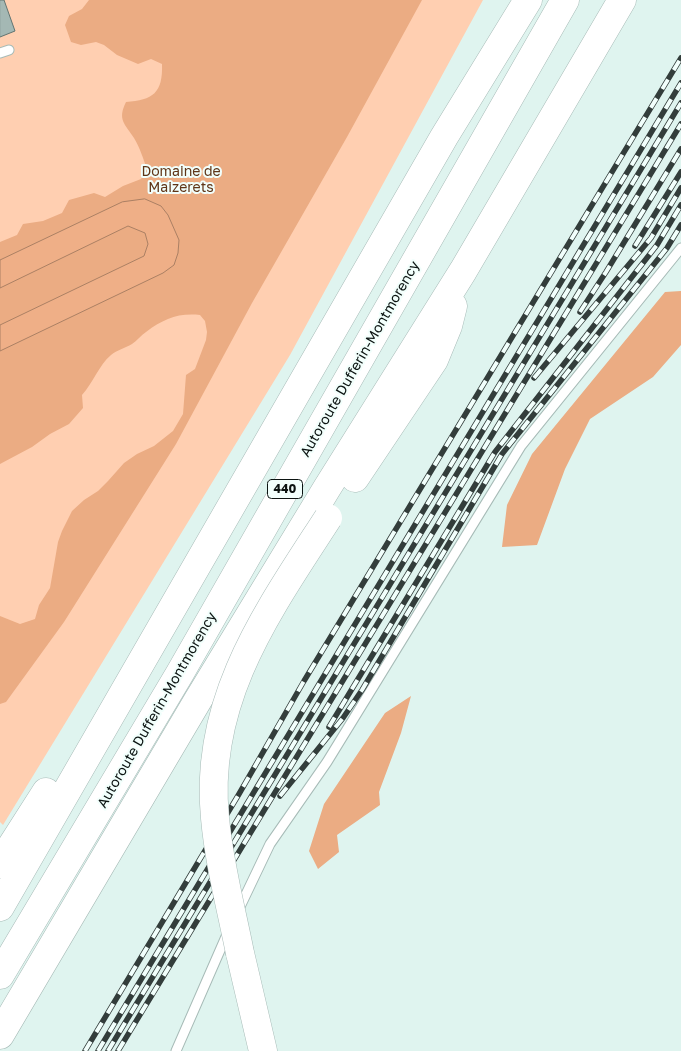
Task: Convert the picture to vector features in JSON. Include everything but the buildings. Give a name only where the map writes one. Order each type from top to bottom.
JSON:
[{"type":"highway","points":[[444,137],[513,0]]},
{"type":"highway","name":"440","points":[[0,907],[444,137],[528,0]]},
{"type":"highway","name":"Autoroute Dufferin-Montmorency","points":[[0,975],[185,665],[565,0]]},
{"type":"highway","points":[[0,1035],[203,692],[327,488],[463,271],[622,0]]},
{"type":"highway","points":[[263,1051],[240,952],[214,816],[214,774],[217,743],[232,688],[254,635],[328,518],[434,360],[448,326],[463,271]]},
{"type":"highway","points":[[0,864],[53,781],[134,675]]},
{"type":"lane","points":[[176,1051],[222,944],[270,844],[327,762],[520,446],[681,248]]},
{"type":"green space","name":"Domaine de Maizerets","points":[[0,0],[483,0],[290,355],[3,825],[0,822]]},
{"type":"green space","points":[[89,0],[422,0],[347,137],[252,303],[176,444],[64,622],[6,702],[0,704],[0,616],[20,624],[35,619],[39,605],[50,588],[58,542],[72,511],[98,491],[124,463],[154,446],[173,431],[183,414],[186,375],[195,369],[206,340],[205,321],[200,315],[184,315],[171,318],[144,333],[132,344],[107,359],[82,395],[83,408],[69,424],[0,464],[0,242],[17,235],[23,224],[43,221],[62,213],[69,200],[94,193],[105,197],[123,186],[141,179],[147,169],[134,138],[123,122],[122,113],[126,102],[150,97],[154,93],[161,82],[162,64],[151,59],[138,64],[117,55],[104,45],[96,42],[81,45],[71,42],[65,25],[69,16],[82,9]]},
{"type":"green space","points":[[681,291],[681,345],[653,377],[590,419],[565,469],[537,545],[502,547],[507,505],[532,454],[665,292]]},
{"type":"green space","points":[[411,696],[401,733],[379,792],[380,805],[337,835],[339,852],[318,869],[309,851],[324,804],[385,713]]},
{"type":"shaded area","points":[[145,199],[161,206],[168,215],[179,240],[178,253],[174,265],[163,273],[0,351],[0,325],[144,256],[148,244],[145,233],[128,226],[0,288],[0,260],[122,202]]},
{"type":"railway","points":[[85,1051],[239,794],[304,681],[681,58]]},
{"type":"railway","points":[[98,1051],[681,83]]},
{"type":"railway","points":[[108,1051],[681,103]]},
{"type":"railway","points":[[118,1051],[681,124]]},
{"type":"railway","points":[[580,312],[681,149]]},
{"type":"railway","points":[[635,246],[681,172]]},
{"type":"railway","points":[[534,378],[651,238],[681,188]]},
{"type":"railway","points":[[329,727],[495,452],[657,245],[681,205]]},
{"type":"railway","points":[[280,796],[343,718],[362,690],[502,454],[667,248],[681,225]]}]
